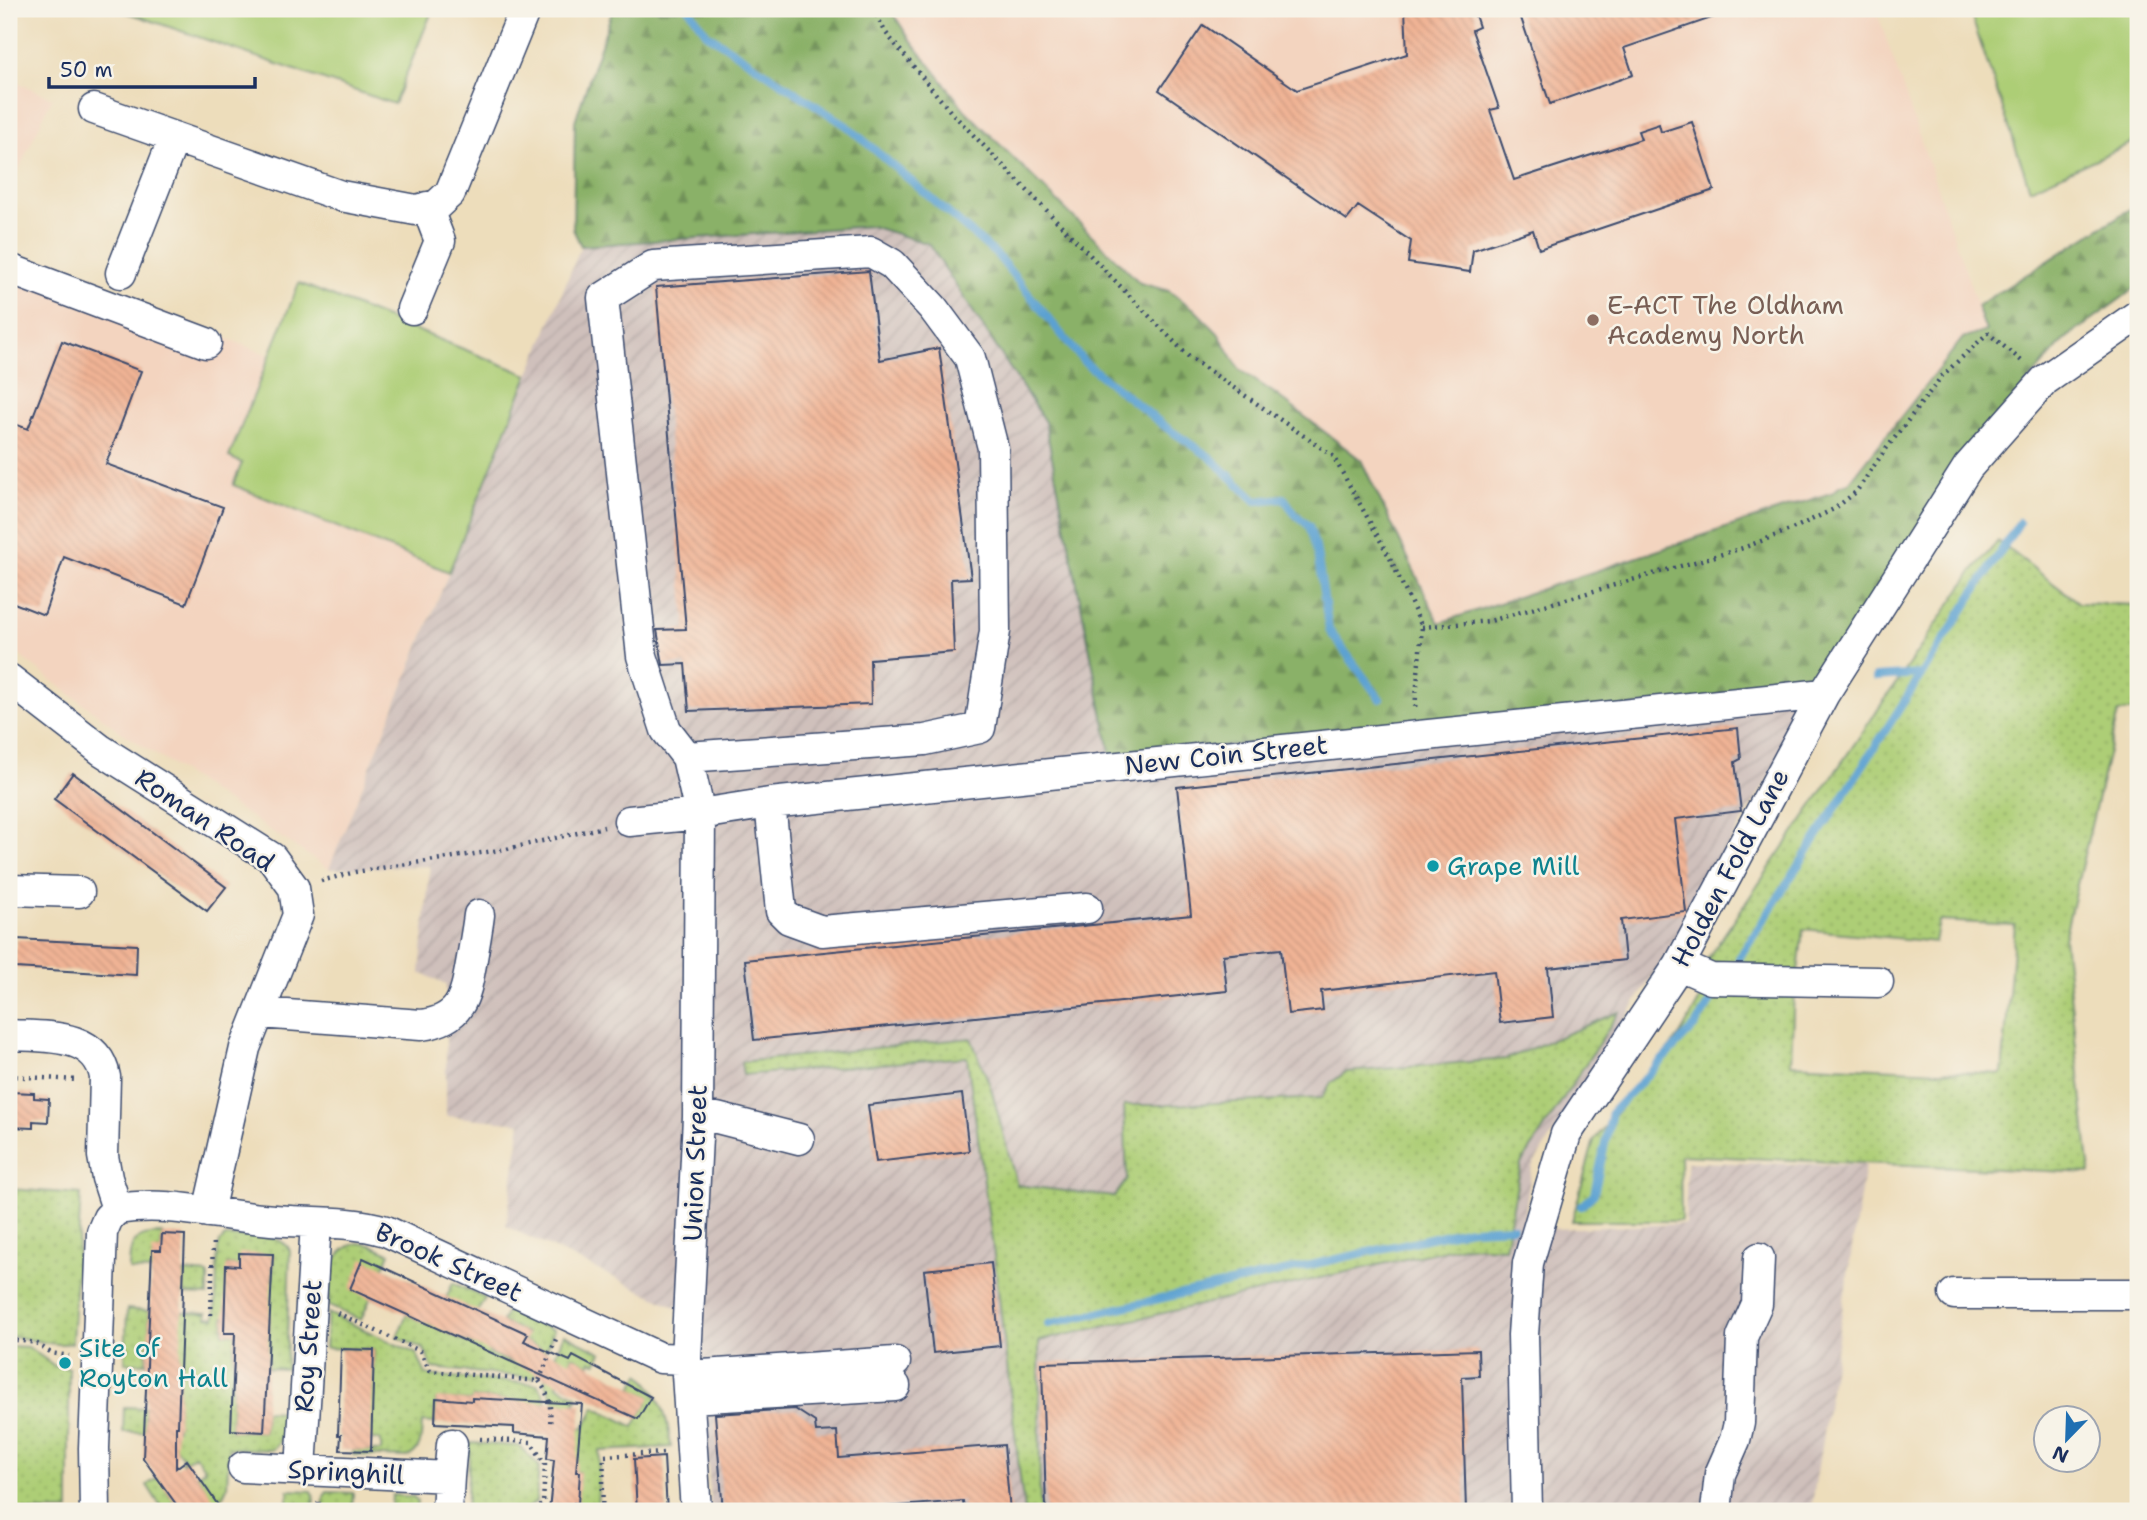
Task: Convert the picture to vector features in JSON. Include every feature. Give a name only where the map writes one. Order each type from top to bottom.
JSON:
[{"type":"street","points":[[94,109],[341,196],[416,210],[437,205],[450,193],[525,9]]},
{"type":"street","points":[[121,273],[174,138]]},
{"type":"street","points":[[412,309],[440,241],[426,207]]},
{"type":"street","points":[[871,252],[892,264],[933,308],[970,358],[993,448],[995,631],[980,728],[925,740],[687,757],[666,730],[642,656],[603,298],[653,266],[871,252]]},
{"type":"street","points":[[9,269],[206,343]]},
{"type":"street","name":"Holden Fold Lane","points":[[1527,1511],[1523,1335],[1528,1263],[1566,1134],[1679,965],[1824,694],[1968,467],[2045,380],[2138,315]]},
{"type":"street","name":"Roman Road","points":[[9,679],[101,750],[272,858],[294,888],[298,915],[245,1048],[211,1222]]},
{"type":"street","name":"New Coin Street","points":[[629,821],[700,814],[769,803],[1824,694]]},
{"type":"street","name":"Union Street","points":[[687,757],[700,814],[698,1117],[688,1378],[696,1511]]},
{"type":"street","points":[[769,803],[782,911],[789,919],[822,930],[1087,908]]},
{"type":"street","points":[[9,890],[79,892]]},
{"type":"street","points":[[260,1013],[421,1025],[441,1020],[458,1008],[466,994],[479,915]]},
{"type":"street","points":[[1679,965],[1711,979],[1878,982]]},
{"type":"street","points":[[9,1035],[65,1038],[84,1045],[103,1066],[105,1077],[103,1156],[117,1209],[108,1218],[102,1232],[94,1457],[95,1511]]},
{"type":"street","points":[[698,1117],[717,1118],[799,1139]]},
{"type":"street","name":"Brook Street","points":[[117,1209],[159,1205],[211,1222],[344,1222],[386,1231],[660,1358],[688,1378],[895,1374]]},
{"type":"street","name":"Roy Street","points":[[301,1469],[316,1223]]},
{"type":"street","points":[[1716,1511],[1720,1474],[1735,1440],[1739,1423],[1742,1337],[1757,1304],[1759,1258]]},
{"type":"street","points":[[1954,1294],[2138,1294]]},
{"type":"street","points":[[446,1511],[452,1444]]},
{"type":"street","name":"Springhill","points":[[243,1467],[449,1477]]},
{"type":"path","points":[[873,9],[886,33],[950,111],[1189,358],[1333,456],[1390,558],[1422,627],[1412,736]]},
{"type":"path","points":[[1422,627],[1490,621],[1743,548],[1790,530],[1834,509],[1856,492],[1942,376],[1988,333],[2026,364]]},
{"type":"path","points":[[294,888],[355,872],[507,849],[629,821]]},
{"type":"path","points":[[9,1076],[78,1080]]},
{"type":"path","points":[[211,1222],[211,1315]]},
{"type":"path","points":[[336,1312],[420,1352],[430,1371],[538,1381],[548,1394],[551,1405],[550,1427]]},
{"type":"path","points":[[538,1381],[560,1328]]},
{"type":"path","points":[[9,1339],[36,1343],[51,1353],[77,1356]]},
{"type":"path","points":[[452,1444],[467,1439],[531,1442],[545,1464],[543,1504],[535,1511]]},
{"type":"path","points":[[602,1511],[604,1456],[676,1452]]},
{"type":"shaded area","name":"E-ACT The Oldham Academy North","points":[[890,9],[1876,9],[1986,331],[1849,483],[1839,486],[1835,492],[1439,623],[1360,460],[1240,370],[1218,333],[1169,291],[1140,283],[965,110]]},
{"type":"shaded area","points":[[9,78],[52,98],[9,191]]},
{"type":"shaded area","points":[[871,226],[929,244],[1045,422],[1112,757],[1820,688],[1669,949],[1532,1167],[1522,1230],[1685,1224],[1687,1162],[1865,1165],[1811,1511],[711,1511],[699,1318],[506,1226],[521,1123],[446,1116],[446,984],[420,973],[430,866],[329,869],[581,246]]},
{"type":"shaded area","points":[[9,253],[269,355],[299,283],[528,375],[329,869],[117,729],[9,648]]},
{"type":"green space","points":[[117,9],[433,9],[394,104]]},
{"type":"green space","points":[[613,9],[890,9],[965,110],[1140,283],[1169,291],[1194,309],[1218,333],[1240,370],[1361,460],[1439,623],[1834,492],[1839,486],[1849,483],[1962,339],[1986,331],[1977,306],[2138,204],[2138,286],[2064,340],[2027,383],[1820,688],[1111,757],[1045,422],[929,244],[871,226],[581,246],[573,229],[575,121]]},
{"type":"green space","points":[[1969,9],[2138,9],[2138,140],[2030,189]]},
{"type":"green space","points":[[299,283],[528,375],[449,572],[233,485],[242,463],[229,457]]},
{"type":"green space","points":[[1998,541],[2079,603],[2138,605],[2138,709],[2118,713],[2064,939],[2090,1173],[1680,1155],[1681,1221],[1572,1221],[1594,1140],[1680,1035],[1710,982],[1794,988],[1791,1064],[2002,1074],[2015,925],[1939,921],[1935,942],[1803,929],[1798,972],[1706,961],[1974,569]]},
{"type":"green space","points":[[1619,1012],[1521,1164],[1505,1248],[1463,1246],[1039,1341],[1040,1511],[1024,1511],[995,1263],[967,1057],[743,1075],[741,1062],[971,1038],[991,1088],[1017,1185],[1114,1197],[1127,1179],[1124,1105],[1322,1098],[1331,1083],[1346,1072],[1506,1059]]},
{"type":"green space","points":[[9,1189],[81,1194],[72,1343],[49,1343],[9,1336]]},
{"type":"green space","points":[[162,1234],[161,1250],[152,1271],[129,1270],[130,1253],[135,1242],[144,1236]]},
{"type":"green space","points":[[225,1237],[271,1238],[286,1245],[290,1251],[286,1369],[267,1368],[268,1345],[234,1344],[231,1430],[264,1432],[265,1411],[284,1412],[284,1423],[281,1439],[271,1450],[229,1448],[227,1487],[221,1500],[225,1501],[225,1511],[206,1511],[215,1504],[197,1475],[205,1469],[195,1455],[183,1463],[181,1461],[184,1459],[165,1437],[145,1432],[123,1432],[124,1407],[145,1408],[145,1428],[177,1429],[180,1342],[148,1340],[146,1363],[125,1363],[127,1309],[149,1311],[149,1331],[182,1312],[207,1313],[207,1317],[215,1318],[220,1242]],"holes":[[[273,1254],[273,1280],[268,1280],[269,1334],[223,1333],[224,1317],[236,1317],[227,1265],[239,1266]]]},
{"type":"green space","points":[[359,1243],[390,1253],[361,1320],[329,1306],[333,1267],[342,1252]]},
{"type":"green space","points":[[184,1272],[208,1274],[208,1295],[182,1294]]},
{"type":"green space","points":[[453,1283],[485,1298],[478,1311],[442,1330],[464,1341],[490,1349],[489,1353],[512,1363],[514,1359],[540,1348],[524,1341],[527,1333],[502,1322],[508,1309],[554,1330],[534,1378],[432,1368],[424,1349],[397,1337],[407,1314],[425,1323],[433,1304],[442,1307]]},
{"type":"green space","points":[[328,1313],[417,1354],[426,1375],[537,1384],[548,1407],[505,1400],[436,1399],[435,1423],[422,1422],[419,1447],[412,1454],[407,1457],[353,1455],[353,1450],[381,1451],[381,1440],[341,1439],[341,1435],[372,1394],[374,1350],[325,1348]]},
{"type":"green space","points":[[564,1334],[602,1353],[596,1363],[591,1361],[589,1365],[573,1356],[557,1385],[578,1397],[566,1419],[583,1429],[595,1407],[634,1427],[650,1397],[632,1388],[640,1374],[658,1399],[668,1427],[671,1447],[600,1451],[597,1511],[573,1511],[574,1503],[577,1504],[579,1472],[576,1472],[554,1413],[554,1400],[544,1381]]},
{"type":"green space","points":[[9,1346],[28,1347],[56,1367],[69,1368],[69,1511],[9,1511]]},
{"type":"green space","points":[[470,1443],[519,1446],[539,1466],[536,1502],[523,1511],[466,1511]]},
{"type":"green space","points":[[160,1476],[170,1496],[173,1494],[177,1499],[163,1510],[147,1485]]},
{"type":"green space","points":[[288,1490],[312,1491],[313,1511],[306,1511],[306,1505],[288,1504]]},
{"type":"green space","points":[[327,1492],[353,1493],[352,1510],[331,1508],[330,1511],[323,1511],[324,1496]]},
{"type":"green space","points":[[392,1495],[414,1497],[417,1502],[416,1511],[391,1511]]},
{"type":"building","points":[[1405,9],[1473,9],[1479,27],[1472,30],[1499,108],[1490,110],[1514,180],[1641,139],[1638,131],[1659,124],[1661,132],[1692,122],[1714,190],[1539,249],[1533,230],[1473,250],[1470,272],[1408,263],[1411,241],[1358,206],[1347,220],[1159,90],[1203,25],[1297,90],[1407,54]]},
{"type":"building","points":[[1518,9],[1728,9],[1729,12],[1624,48],[1633,75],[1550,104]]},
{"type":"building","points":[[869,271],[880,360],[939,348],[971,578],[951,579],[954,652],[870,659],[871,704],[689,711],[685,664],[663,665],[657,630],[686,629],[656,287]]},
{"type":"building","points":[[62,341],[141,371],[106,464],[223,507],[186,604],[64,557],[44,615],[9,601],[9,422],[28,429]]},
{"type":"building","name":"Grape Mill","points":[[1738,728],[1741,759],[1735,762],[1741,811],[1675,819],[1686,912],[1621,920],[1625,960],[1548,968],[1553,1017],[1500,1023],[1494,971],[1321,991],[1323,1010],[1288,1014],[1281,949],[1223,955],[1227,991],[754,1040],[745,960],[1191,915],[1177,787]]},
{"type":"building","points":[[73,773],[226,887],[207,911],[54,799]]},
{"type":"building","points":[[16,939],[137,945],[136,975],[15,968]]},
{"type":"building","points":[[9,1092],[34,1093],[34,1098],[49,1099],[48,1122],[33,1121],[33,1128],[9,1127]]},
{"type":"building","points":[[962,1094],[969,1151],[876,1162],[868,1105]]},
{"type":"building","points":[[162,1234],[185,1235],[176,1468],[187,1460],[222,1511],[181,1511],[143,1458],[152,1250],[161,1250]]},
{"type":"building","points":[[239,1253],[273,1254],[264,1432],[231,1430],[235,1333],[224,1333],[226,1265],[239,1266]]},
{"type":"building","points":[[363,1258],[528,1334],[524,1341],[570,1361],[573,1356],[651,1397],[638,1419],[350,1289]]},
{"type":"building","points":[[991,1263],[1000,1346],[933,1353],[924,1270]]},
{"type":"building","points":[[341,1349],[374,1350],[371,1451],[340,1450],[341,1435],[338,1435]]},
{"type":"building","points":[[1478,1350],[1479,1376],[1462,1377],[1466,1511],[1046,1511],[1042,1363]]},
{"type":"building","points":[[436,1398],[582,1404],[576,1472],[580,1472],[578,1504],[574,1503],[573,1511],[549,1511],[554,1460],[547,1459],[549,1436],[514,1433],[514,1427],[435,1423]]},
{"type":"building","points":[[795,1409],[815,1422],[816,1432],[837,1431],[839,1458],[1004,1445],[1010,1511],[964,1511],[963,1501],[834,1511],[723,1511],[715,1414]]},
{"type":"building","points":[[664,1457],[667,1511],[637,1511],[634,1459]]},
{"type":"waterway","points":[[689,9],[707,34],[847,126],[997,255],[1084,362],[1167,428],[1210,457],[1256,501],[1284,498],[1295,514],[1309,526],[1317,553],[1329,630],[1380,699]]},
{"type":"waterway","points":[[1739,958],[2019,523]]},
{"type":"waterway","points":[[1876,677],[1921,674]]},
{"type":"waterway","points":[[1581,1206],[1594,1194],[1612,1112],[1695,1026],[1711,1001]]},
{"type":"waterway","points":[[1048,1324],[1470,1229],[1513,1227]]},
{"type":"place","name":"E-ACT The Oldham Academy North","points":[[1593,320]]},
{"type":"place","name":"Grape Mill","points":[[1433,866]]},
{"type":"place","name":"Site of Royton Hall","points":[[65,1363]]}]
